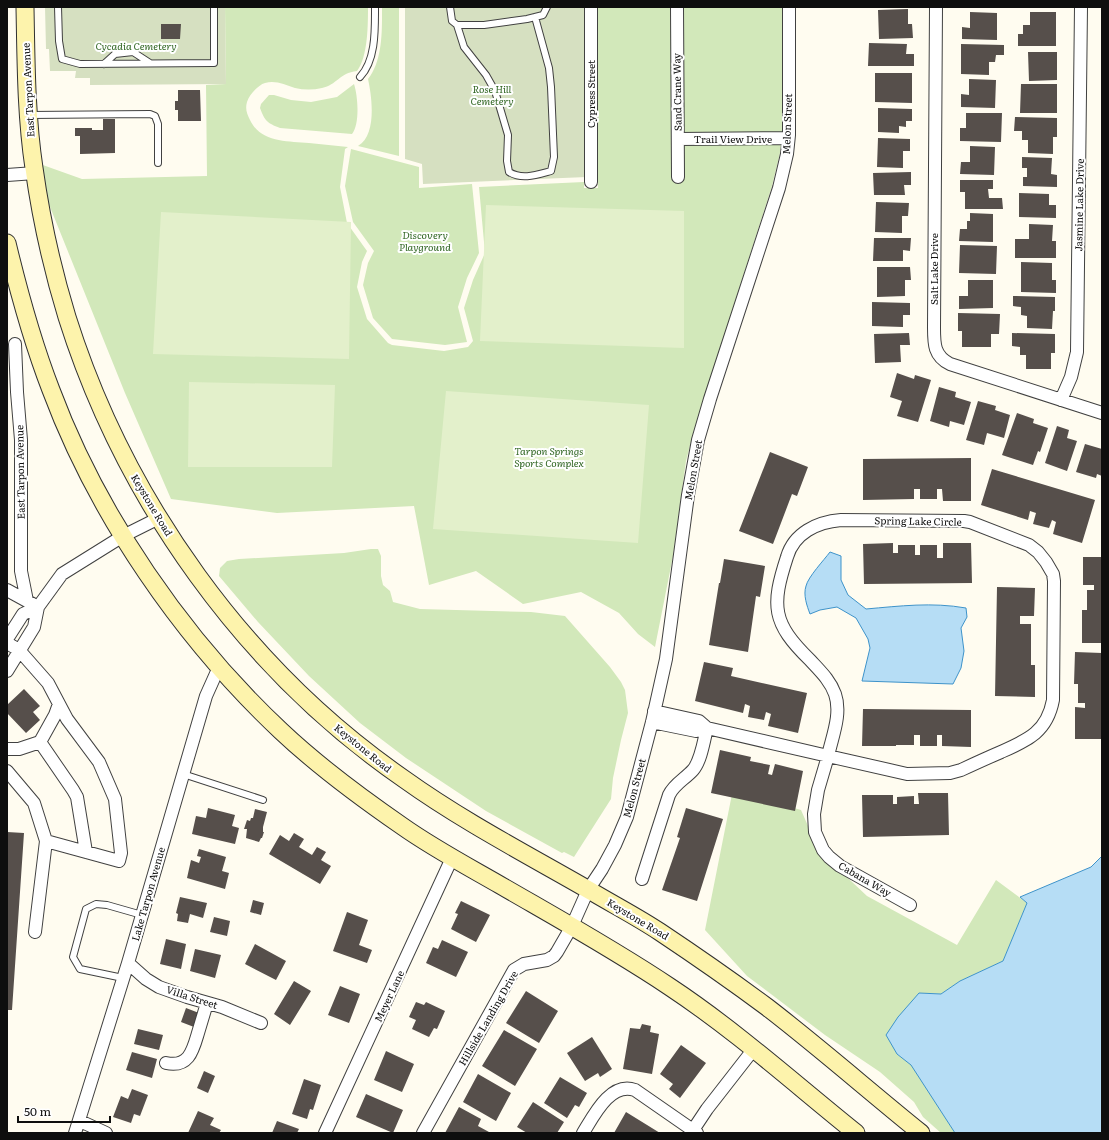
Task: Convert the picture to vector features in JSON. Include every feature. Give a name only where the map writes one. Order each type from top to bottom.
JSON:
[{"type":"main road","name":"East Tarpon Avenue","points":[[25,7],[28,114],[35,172]]},
{"type":"main road","name":"Keystone Road","points":[[35,172],[42,216],[54,270],[68,318],[107,422],[130,468],[188,564],[231,619],[267,660],[310,704],[353,741],[402,779],[454,813],[656,929],[735,983],[811,1042],[921,1133]]},
{"type":"main road","points":[[7,243],[21,302],[51,391],[91,478],[123,536],[152,580],[218,667],[280,731],[336,779],[404,828],[452,858],[608,947],[670,986],[710,1015],[856,1133]]},
{"type":"street","name":"Cypress Street","points":[[591,7],[591,182]]},
{"type":"street","name":"Sand Crane Way","points":[[677,7],[678,177]]},
{"type":"street","name":"Melon Street","points":[[572,926],[588,890],[608,858],[625,823],[653,716],[667,654],[688,494],[698,440],[779,188],[787,154],[788,138],[789,7]]},
{"type":"street","name":"Salt Lake Drive","points":[[936,7],[934,320],[934,340],[936,350],[943,360],[950,364],[1102,413]]},
{"type":"street","name":"Jasmine Lake Drive","points":[[1061,400],[1071,377],[1077,352],[1081,7]]},
{"type":"street","name":"Trail View Drive","points":[[678,139],[788,138]]},
{"type":"street","points":[[7,175],[35,172]]},
{"type":"street","name":"East Tarpon Avenue","points":[[15,344],[16,392],[21,440],[21,571],[27,601]]},
{"type":"street","points":[[7,639],[23,614],[38,606],[62,574],[123,536],[159,518]]},
{"type":"street","name":"Spring Lake Circle","points":[[653,716],[699,721],[707,728],[828,756],[907,774],[950,773],[961,770],[1027,740],[1037,732],[1048,717],[1053,700],[1054,581],[1052,574],[1043,558],[1029,545],[964,521],[833,521],[813,527],[796,539],[788,554],[781,574],[777,594],[777,612],[781,623],[790,638],[804,655],[828,679],[835,694],[838,710],[828,756]]},
{"type":"street","points":[[7,590],[38,606]]},
{"type":"street","points":[[7,671],[34,627],[38,606]]},
{"type":"street","points":[[7,643],[19,650],[48,683],[67,719],[99,762],[115,799],[121,853],[119,861],[46,841]]},
{"type":"street","name":"Lake Tarpon Avenue","points":[[75,1133],[80,1121],[128,963],[206,696],[218,667]]},
{"type":"street","points":[[7,749],[19,749],[40,742],[51,724],[59,704]]},
{"type":"street","points":[[642,879],[668,794],[672,788],[688,775],[696,766],[707,728]]},
{"type":"street","points":[[40,742],[77,797],[86,852]]},
{"type":"street","name":"Cabana Way","points":[[828,756],[818,790],[814,814],[815,832],[823,850],[840,866],[910,905]]},
{"type":"street","points":[[7,771],[34,803],[46,841],[35,932]]},
{"type":"street","name":"Meyer Lane","points":[[325,1133],[452,858]]},
{"type":"street","name":"Hillside Landing Drive","points":[[423,1133],[514,970],[520,965],[547,960],[554,956],[572,926]]},
{"type":"street","name":"Villa Street","points":[[128,963],[146,979],[159,987],[222,1007],[261,1023]]},
{"type":"street","points":[[166,1063],[181,1062],[190,1055],[207,1002]]},
{"type":"street","points":[[583,1133],[605,1100],[621,1090],[628,1088],[635,1090],[695,1132],[707,1109],[753,1050]]},
{"type":"street","points":[[80,1121],[106,1133]]},
{"type":"lane","points":[[58,7],[59,41],[62,59],[80,64],[214,63],[214,7]]},
{"type":"lane","points":[[360,77],[366,71],[371,58],[375,7]]},
{"type":"lane","points":[[450,7],[452,21],[457,25],[464,47],[486,75],[495,92],[508,135],[507,161],[509,172],[516,176],[530,176],[551,172],[554,157],[549,68],[535,17]]},
{"type":"lane","points":[[457,25],[484,25],[535,17],[543,15],[547,7]]},
{"type":"lane","points":[[104,64],[115,54],[133,52],[152,64]]},
{"type":"lane","points":[[28,114],[150,114],[155,116],[158,124],[158,163]]},
{"type":"lane","points":[[183,774],[263,800]]},
{"type":"lane","points":[[123,978],[80,969],[73,957],[86,909],[96,904],[142,915]]},
{"type":"green space","name":"Cycadia Cemetery","points":[[45,7],[225,7],[226,84],[90,85],[90,78],[75,78],[76,71],[50,71],[49,49],[46,49]]},
{"type":"green space","name":"Tarpon Springs Sports Complex","points":[[225,7],[368,7],[365,49],[361,65],[357,71],[342,76],[327,86],[315,89],[298,89],[277,82],[262,84],[248,99],[246,105],[247,111],[255,128],[268,137],[284,141],[348,147],[345,149],[340,187],[347,223],[367,251],[362,262],[357,287],[367,319],[388,343],[392,345],[444,351],[468,347],[473,341],[464,308],[473,280],[485,253],[479,187],[584,182],[584,188],[598,188],[598,7],[782,7],[782,135],[780,153],[772,186],[694,430],[686,461],[673,556],[655,647],[638,634],[619,613],[581,592],[523,604],[476,571],[429,585],[414,506],[277,513],[171,499],[125,393],[46,197],[40,164],[82,179],[207,176],[206,85],[226,84]]},
{"type":"green space","points":[[382,7],[399,7],[399,156],[358,146],[364,141],[371,125],[372,105],[368,79],[377,63],[381,44]]},
{"type":"green space","name":"Rose Hill Cemetery","points":[[405,7],[588,7],[587,177],[423,184],[422,164],[405,159]]},
{"type":"green space","points":[[354,84],[358,110],[355,129],[352,134],[280,128],[267,121],[260,108],[261,104],[269,95],[291,100],[311,102],[337,97]]},
{"type":"green space","name":"Discovery Playground","points":[[351,149],[419,167],[419,188],[472,184],[479,253],[467,278],[458,307],[467,342],[445,345],[392,339],[373,318],[363,285],[368,263],[374,251],[353,222],[345,186]]},
{"type":"green space","points":[[486,205],[684,211],[684,348],[480,341]]},
{"type":"green space","points":[[161,212],[351,222],[349,359],[153,354]]},
{"type":"green space","points":[[189,382],[335,385],[332,467],[188,467]]},
{"type":"green space","points":[[446,391],[649,405],[638,543],[433,529]]},
{"type":"green space","points":[[378,549],[381,556],[381,576],[383,585],[390,591],[393,602],[420,609],[531,612],[565,616],[610,667],[621,682],[625,690],[628,713],[613,778],[611,799],[574,857],[564,852],[562,853],[486,811],[406,758],[360,723],[309,676],[258,622],[219,576],[220,568],[227,561],[344,553]]},
{"type":"green space","points":[[732,794],[759,798],[801,810],[819,851],[867,896],[957,945],[996,880],[1027,903],[1003,961],[960,981],[941,994],[919,993],[897,1054],[911,1064],[955,1133],[941,1133],[923,1117],[914,1102],[880,1072],[825,1035],[747,976],[705,930]]},
{"type":"water","points":[[830,552],[841,556],[841,580],[848,595],[866,609],[928,605],[966,608],[967,617],[961,628],[964,651],[961,668],[953,684],[862,681],[870,648],[868,639],[856,618],[837,607],[820,610],[810,614],[805,597],[807,582]]},
{"type":"water","points":[[1102,856],[1102,1133],[955,1133],[911,1065],[897,1054],[886,1035],[898,1017],[919,993],[941,994],[960,981],[1003,961],[1027,903],[1020,897],[1091,867]]},
{"type":"building","points":[[908,9],[908,24],[912,24],[913,38],[879,39],[878,10]]},
{"type":"building","points":[[970,12],[997,13],[997,40],[962,39],[962,27],[970,28]]},
{"type":"building","points":[[1030,12],[1056,12],[1056,46],[1018,46],[1018,34],[1023,34],[1023,25],[1030,25]]},
{"type":"building","points":[[161,24],[181,24],[180,39],[161,39]]},
{"type":"building","points":[[869,43],[907,44],[906,54],[914,54],[914,66],[868,66]]},
{"type":"building","points":[[961,44],[1004,45],[1004,55],[996,55],[995,62],[989,62],[989,75],[961,74]]},
{"type":"building","points":[[1028,52],[1057,52],[1057,80],[1029,81]]},
{"type":"building","points":[[875,73],[912,73],[912,103],[875,102]]},
{"type":"building","points":[[969,79],[996,80],[995,108],[961,107],[961,94],[969,95]]},
{"type":"building","points":[[1021,84],[1057,84],[1057,113],[1020,113]]},
{"type":"building","points":[[178,90],[200,90],[201,121],[178,121],[178,110],[175,110],[175,101],[178,101]]},
{"type":"building","points":[[878,108],[912,109],[912,121],[906,121],[906,127],[899,126],[899,133],[878,132]]},
{"type":"building","points":[[966,113],[1002,113],[1001,142],[960,141],[960,128],[966,128]]},
{"type":"building","points":[[1015,117],[1057,118],[1057,137],[1053,137],[1053,154],[1028,153],[1028,140],[1022,140],[1022,131],[1014,131]]},
{"type":"building","points":[[103,119],[115,119],[115,153],[80,154],[80,136],[75,136],[75,128],[92,128],[92,130],[103,130]]},
{"type":"building","points":[[878,138],[910,139],[910,151],[903,151],[903,168],[877,167]]},
{"type":"building","points":[[970,146],[995,147],[994,175],[960,174],[961,162],[970,162]]},
{"type":"building","points":[[1022,157],[1052,158],[1051,174],[1057,175],[1057,187],[1023,186],[1023,177],[1027,177],[1027,168],[1022,168]]},
{"type":"building","points":[[911,172],[911,185],[904,185],[905,195],[874,195],[873,173]]},
{"type":"building","points":[[960,180],[993,180],[993,189],[988,189],[989,198],[1002,198],[1003,209],[965,209],[965,192],[960,192]]},
{"type":"building","points":[[1019,193],[1049,194],[1049,205],[1056,205],[1056,218],[1019,217]]},
{"type":"building","points":[[876,202],[909,203],[908,216],[902,216],[902,233],[875,232]]},
{"type":"building","points":[[970,213],[993,214],[993,242],[959,241],[960,229],[967,229],[967,221],[970,221]]},
{"type":"building","points":[[1029,224],[1053,225],[1052,241],[1056,241],[1056,258],[1015,258],[1015,239],[1029,239]]},
{"type":"building","points":[[874,238],[911,238],[910,251],[903,250],[903,261],[873,261]]},
{"type":"building","points":[[960,245],[997,246],[996,274],[959,273]]},
{"type":"building","points":[[1021,262],[1052,263],[1052,280],[1056,280],[1056,293],[1021,292]]},
{"type":"building","points":[[877,267],[910,267],[911,280],[905,280],[905,296],[877,297]]},
{"type":"building","points":[[968,280],[993,280],[993,308],[959,309],[959,296],[968,296]]},
{"type":"building","points":[[1013,296],[1055,297],[1055,311],[1053,311],[1052,329],[1027,328],[1027,316],[1021,315],[1021,307],[1013,306]]},
{"type":"building","points":[[872,302],[910,303],[910,315],[903,315],[903,327],[872,326]]},
{"type":"building","points":[[958,313],[1000,314],[999,334],[991,334],[991,347],[962,347],[962,331],[958,331]]},
{"type":"building","points":[[909,333],[910,345],[900,345],[901,362],[875,363],[874,334]]},
{"type":"building","points":[[1012,333],[1055,334],[1055,353],[1051,353],[1051,369],[1026,369],[1026,355],[1020,355],[1020,347],[1012,346]]},
{"type":"building","points":[[897,373],[914,379],[915,375],[931,380],[918,422],[897,416],[902,401],[890,397]]},
{"type":"building","points":[[939,387],[956,392],[955,397],[971,402],[964,425],[950,421],[949,427],[930,421]]},
{"type":"building","points":[[978,401],[996,406],[995,410],[1010,415],[1004,438],[987,433],[984,445],[966,440]]},
{"type":"building","points":[[1017,413],[1034,419],[1033,423],[1048,428],[1040,452],[1038,451],[1033,465],[1002,455]]},
{"type":"building","points":[[1057,426],[1069,430],[1067,438],[1077,441],[1067,471],[1045,463]]},
{"type":"building","points":[[1085,444],[1102,449],[1102,476],[1097,474],[1096,478],[1076,472]]},
{"type":"building","points":[[770,452],[808,467],[797,496],[792,494],[773,544],[739,531]]},
{"type":"building","points":[[971,458],[971,501],[943,501],[942,489],[937,489],[937,499],[920,499],[920,489],[914,489],[914,499],[863,500],[863,459]]},
{"type":"building","points":[[992,469],[1095,500],[1082,543],[1053,534],[1056,522],[1052,520],[1049,528],[1033,524],[1036,513],[1030,511],[1028,520],[981,505]]},
{"type":"building","points":[[893,543],[893,553],[898,553],[898,545],[915,545],[915,555],[920,555],[920,545],[937,545],[937,558],[943,558],[943,543],[971,543],[972,583],[864,584],[863,544]]},
{"type":"building","points":[[1083,557],[1102,557],[1102,643],[1082,643],[1082,610],[1087,610],[1087,590],[1094,590],[1094,585],[1083,585]]},
{"type":"building","points":[[724,559],[765,566],[760,597],[756,596],[748,652],[709,645]]},
{"type":"building","points":[[997,587],[1035,588],[1034,616],[1020,616],[1020,624],[1031,624],[1031,665],[1035,665],[1035,697],[995,696]]},
{"type":"building","points":[[1075,652],[1102,653],[1102,739],[1075,739],[1075,707],[1085,708],[1085,703],[1078,703],[1078,684],[1074,684]]},
{"type":"building","points":[[704,662],[733,668],[731,676],[807,693],[798,733],[768,726],[771,714],[766,712],[764,720],[748,717],[750,706],[745,704],[743,713],[695,701]]},
{"type":"building","points":[[24,689],[40,706],[33,712],[40,720],[26,733],[7,713],[7,705]]},
{"type":"building","points":[[863,709],[971,710],[971,747],[942,746],[942,735],[937,735],[937,746],[920,746],[920,735],[914,735],[914,745],[862,746]]},
{"type":"building","points":[[720,750],[751,757],[750,761],[770,765],[768,774],[772,775],[775,764],[803,771],[795,811],[711,793]]},
{"type":"building","points":[[918,793],[948,793],[949,835],[863,837],[862,795],[893,795],[893,804],[897,804],[897,797],[914,796],[914,804],[919,804]]},
{"type":"building","points":[[208,808],[235,815],[232,826],[239,828],[235,844],[192,834],[196,816],[206,818]]},
{"type":"building","points":[[686,808],[723,819],[697,901],[662,890],[680,838],[677,837]]},
{"type":"building","points":[[255,809],[267,812],[263,827],[264,832],[259,842],[246,838],[247,829],[244,829],[247,820],[250,821],[251,818],[253,818]]},
{"type":"building","points":[[7,832],[24,833],[12,1010],[7,1010]]},
{"type":"building","points":[[294,833],[304,839],[299,847],[312,855],[317,847],[326,852],[321,860],[331,866],[320,884],[269,854],[280,835],[289,841]]},
{"type":"building","points":[[199,849],[226,857],[222,871],[229,873],[225,889],[187,878],[191,860],[199,863],[201,857],[197,856]]},
{"type":"building","points":[[180,897],[207,903],[203,918],[190,914],[188,923],[177,921],[178,914],[176,913]]},
{"type":"building","points":[[253,900],[264,903],[261,915],[250,912]]},
{"type":"building","points":[[461,901],[490,915],[476,942],[451,929],[458,914],[455,913]]},
{"type":"building","points":[[347,912],[368,920],[359,945],[372,950],[367,963],[333,951]]},
{"type":"building","points":[[214,917],[230,921],[227,936],[210,932]]},
{"type":"building","points":[[166,939],[186,944],[181,969],[160,964]]},
{"type":"building","points":[[442,940],[468,952],[456,977],[426,963],[433,947],[438,949]]},
{"type":"building","points":[[255,944],[286,961],[276,980],[245,964]]},
{"type":"building","points":[[195,949],[221,955],[215,978],[190,971]]},
{"type":"building","points":[[294,981],[311,991],[290,1025],[274,1014]]},
{"type":"building","points":[[340,986],[360,994],[349,1023],[328,1015]]},
{"type":"building","points":[[526,991],[558,1011],[539,1043],[506,1023]]},
{"type":"building","points":[[416,1002],[424,1005],[426,1002],[445,1011],[437,1029],[434,1028],[429,1037],[412,1029],[416,1020],[409,1017]]},
{"type":"building","points":[[186,1008],[199,1013],[194,1027],[181,1022]]},
{"type":"building","points":[[642,1024],[651,1026],[650,1032],[659,1034],[652,1074],[623,1069],[630,1028],[640,1029]]},
{"type":"building","points":[[138,1029],[163,1035],[159,1050],[134,1044]]},
{"type":"building","points":[[504,1030],[537,1049],[515,1086],[482,1066]]},
{"type":"building","points":[[592,1037],[612,1069],[600,1077],[598,1073],[585,1081],[567,1053]]},
{"type":"building","points":[[681,1045],[706,1063],[680,1098],[669,1089],[673,1084],[660,1074]]},
{"type":"building","points":[[386,1051],[414,1064],[402,1092],[374,1080]]},
{"type":"building","points":[[132,1052],[157,1059],[152,1078],[126,1070]]},
{"type":"building","points":[[204,1071],[215,1076],[208,1093],[197,1088]]},
{"type":"building","points":[[478,1074],[511,1093],[496,1121],[463,1102]]},
{"type":"building","points":[[560,1077],[587,1093],[579,1107],[575,1105],[567,1118],[544,1103]]},
{"type":"building","points":[[304,1079],[321,1085],[313,1110],[310,1109],[307,1119],[292,1114]]},
{"type":"building","points":[[132,1089],[148,1095],[140,1116],[134,1114],[131,1123],[113,1117],[121,1096],[128,1099]]},
{"type":"building","points":[[366,1094],[403,1110],[393,1133],[356,1117]]},
{"type":"building","points":[[533,1102],[564,1122],[557,1133],[527,1133],[517,1127]]},
{"type":"building","points":[[459,1107],[481,1119],[478,1126],[489,1132],[445,1133]]},
{"type":"building","points":[[198,1111],[214,1118],[210,1125],[221,1130],[219,1133],[188,1133]]},
{"type":"building","points":[[626,1112],[660,1133],[614,1133]]},
{"type":"building","points":[[277,1121],[299,1129],[297,1133],[272,1133]]}]
